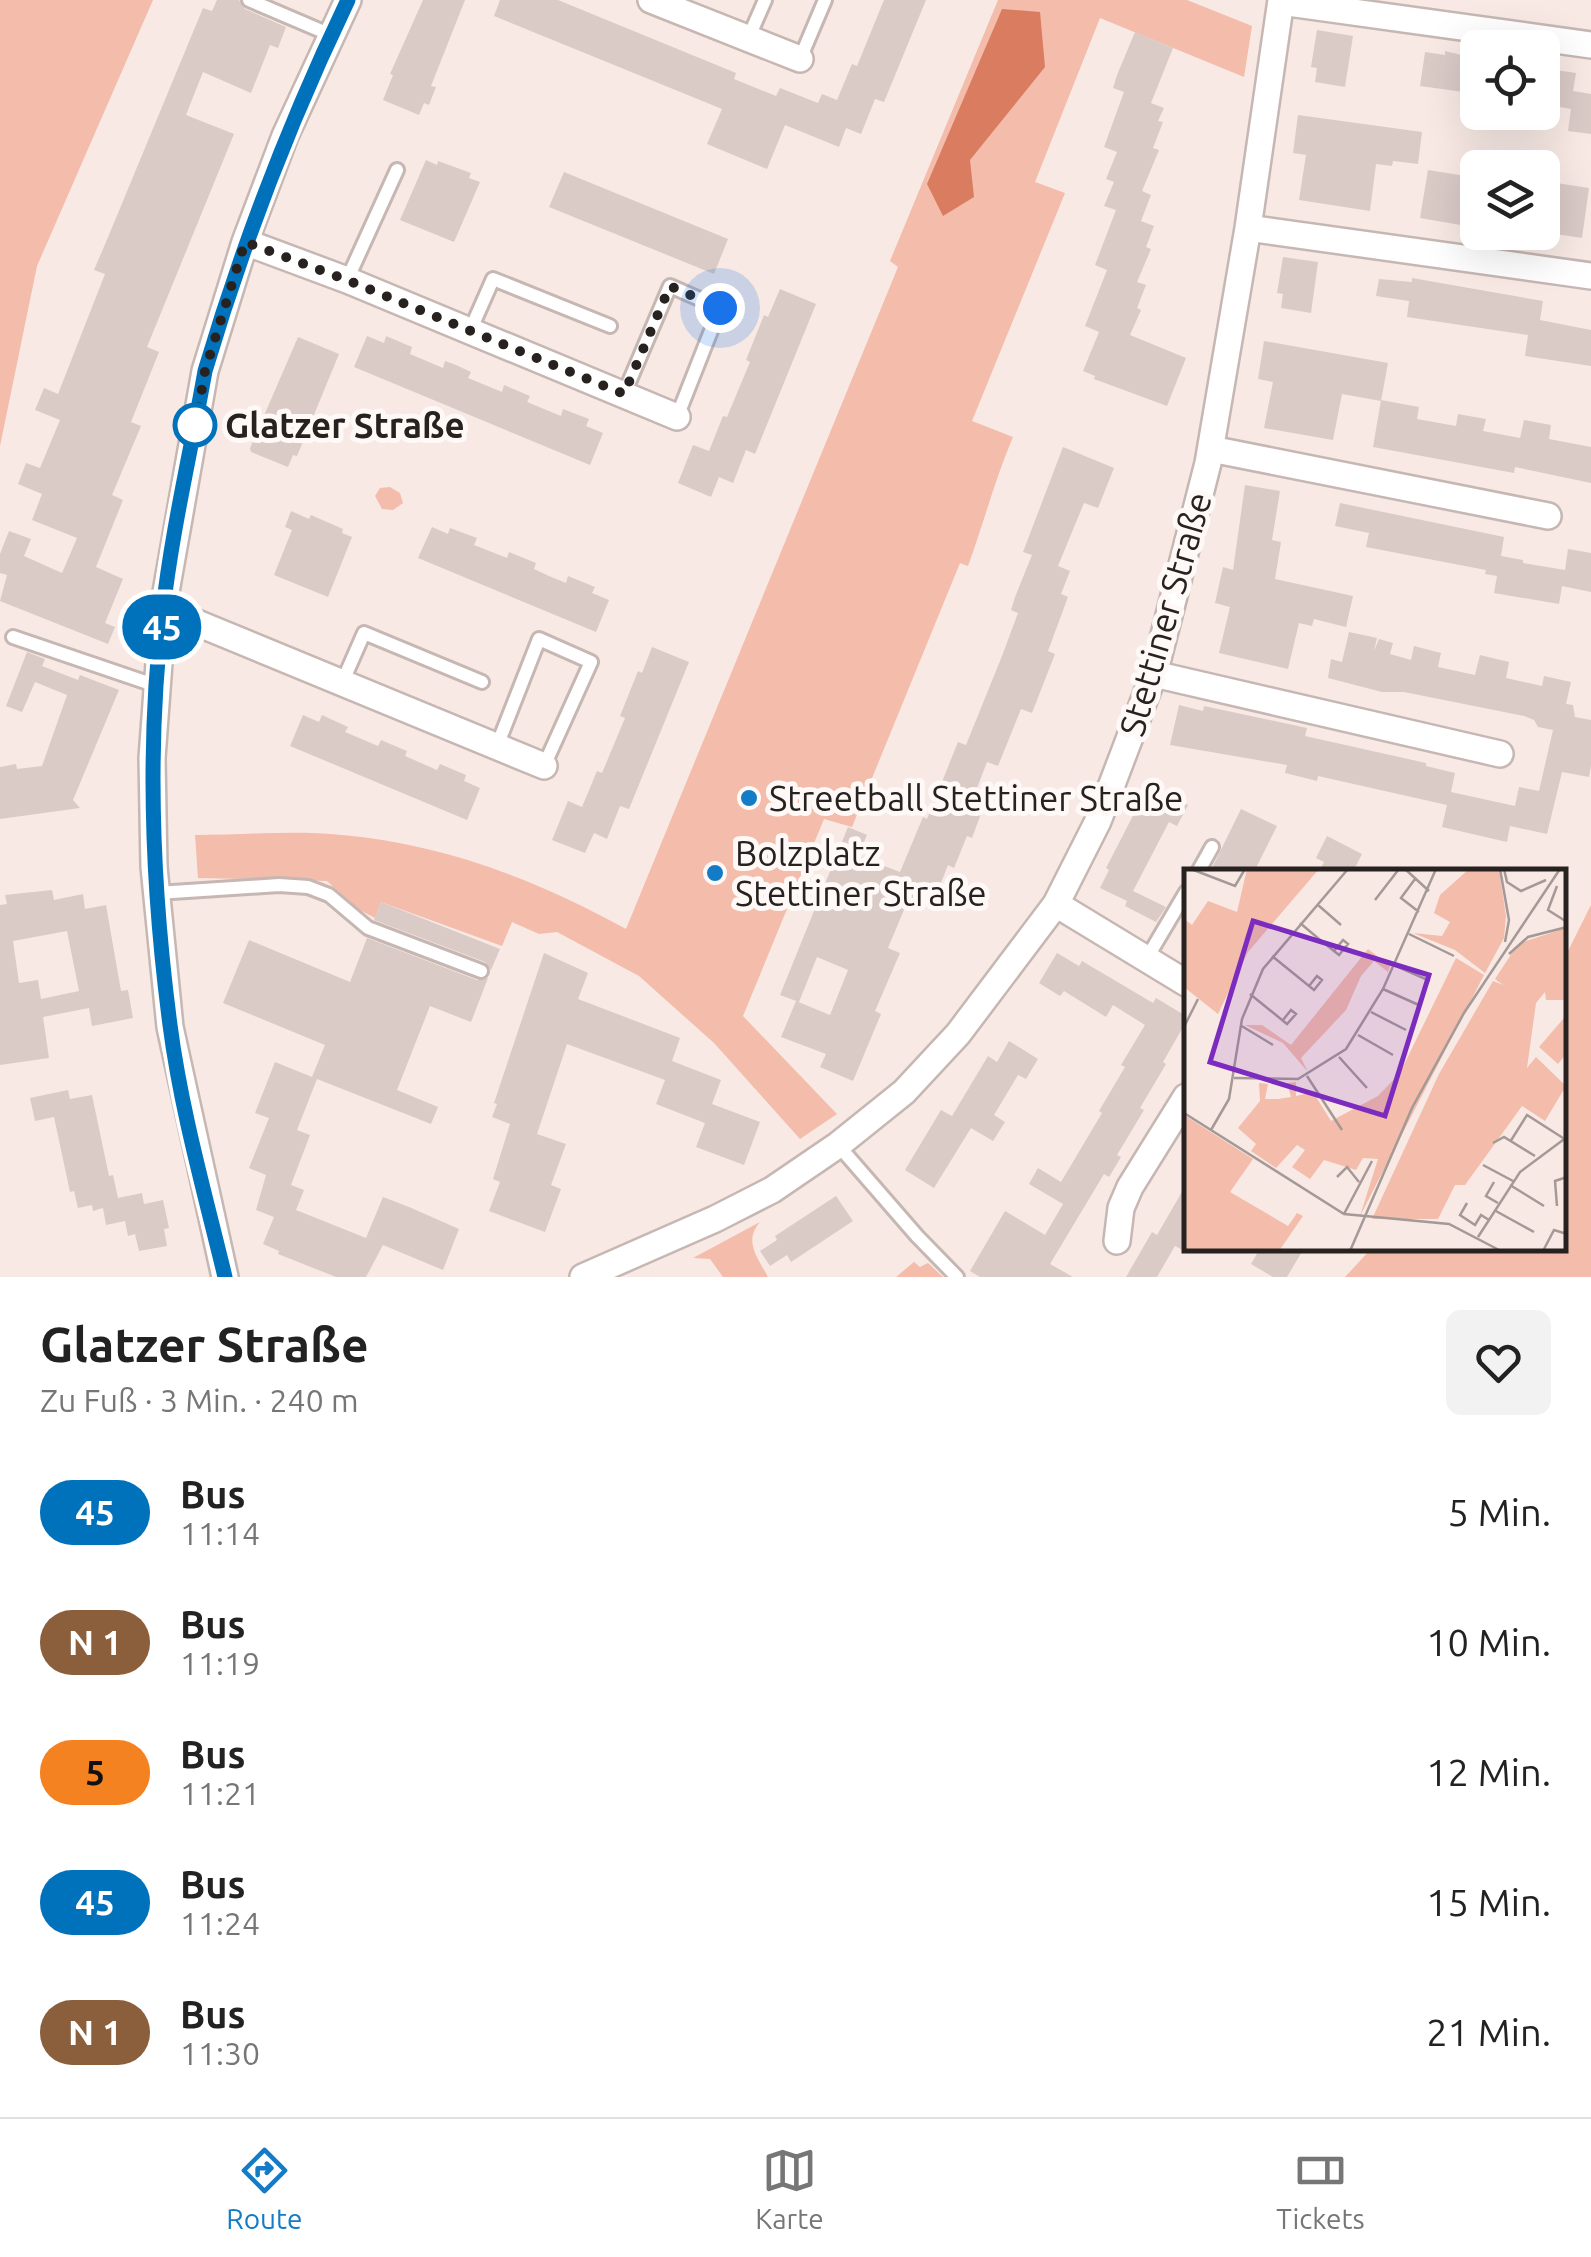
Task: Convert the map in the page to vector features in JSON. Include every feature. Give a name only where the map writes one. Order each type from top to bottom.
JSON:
[{"type":"street","points":[[224,1277],[170,1027],[157,892],[152,758],[163,609],[205,371],[245,242],[285,136],[348,0]]},
{"type":"street","points":[[652,0],[800,60]]},
{"type":"street","points":[[1281,1],[1591,45]]},
{"type":"street","name":"Stettiner Straße","points":[[584,1277],[715,1220],[772,1190],[838,1145],[904,1092],[958,1034],[1056,904],[1098,821],[1154,674],[1211,449],[1281,1]]},
{"type":"street","points":[[1248,228],[1591,276]]},
{"type":"street","points":[[245,242],[347,280],[677,417]]},
{"type":"street","points":[[1211,449],[1548,516]]},
{"type":"street","points":[[163,609],[544,766]]},
{"type":"street","points":[[1154,674],[1500,754]]},
{"type":"street","points":[[1056,904],[1184,982]]},
{"type":"street","points":[[1118,1241],[1121,1208],[1130,1188],[1184,1100]]},
{"type":"lane","points":[[250,0],[331,35]]},
{"type":"lane","points":[[748,39],[765,0]]},
{"type":"lane","points":[[800,60],[825,0]]},
{"type":"lane","points":[[347,280],[396,170]]},
{"type":"lane","points":[[470,331],[494,280],[610,326]]},
{"type":"lane","points":[[624,394],[670,286],[720,308],[677,417]]},
{"type":"lane","points":[[342,683],[364,633],[482,682]]},
{"type":"lane","points":[[13,636],[157,686]]},
{"type":"lane","points":[[497,746],[539,639],[591,662],[544,766]]},
{"type":"lane","points":[[1200,869],[1212,847]]},
{"type":"lane","points":[[157,892],[279,884],[308,888],[329,895],[368,928],[481,971]]},
{"type":"lane","points":[[1147,958],[1184,895]]},
{"type":"lane","points":[[838,1145],[957,1277]]},
{"type":"shaded area","points":[[0,0],[153,0],[37,266],[0,446]]},
{"type":"shaded area","points":[[998,0],[1187,0],[1252,26],[1244,77],[1100,18],[1035,182],[1065,193],[972,421],[1013,437],[974,550],[968,566],[960,563],[852,827],[824,819],[743,1016],[837,1114],[800,1139],[714,1043],[639,976],[557,932],[539,934],[512,922],[502,946],[381,902],[375,918],[354,907],[327,881],[198,878],[195,835],[342,835],[417,847],[489,867],[626,929],[898,267],[890,261]]},
{"type":"shaded area","points":[[1002,9],[1040,12],[1045,67],[970,160],[974,197],[943,216],[927,184]]},
{"type":"shaded area","points":[[390,487],[400,493],[403,503],[393,510],[382,509],[375,496],[380,488]]},
{"type":"shaded area","points":[[1591,905],[1591,1277],[1345,1277],[1368,1252],[1566,1252],[1566,955]]},
{"type":"shaded area","points":[[760,1222],[752,1243],[768,1277],[723,1277],[710,1259],[693,1258]]},
{"type":"shaded area","points":[[914,1262],[920,1267],[928,1263],[943,1277],[896,1277]]},
{"type":"building","points":[[217,0],[239,0],[245,9],[286,27],[278,48],[270,45],[251,93],[203,72],[186,115],[234,134],[147,347],[159,352],[131,422],[141,426],[112,495],[123,500],[96,567],[123,579],[105,623],[115,627],[108,644],[0,601],[7,575],[0,573],[0,554],[9,531],[31,539],[24,556],[62,573],[77,538],[32,520],[42,494],[18,484],[26,463],[40,468],[60,420],[35,410],[44,388],[58,394],[105,274],[94,270],[203,8],[212,11]]},
{"type":"building","points":[[423,0],[465,0],[431,86],[436,87],[429,105],[424,103],[419,115],[383,100],[393,75],[390,74]]},
{"type":"building","points":[[500,0],[558,0],[736,73],[734,79],[776,96],[780,88],[818,103],[822,94],[837,100],[852,64],[857,66],[884,0],[926,0],[884,102],[875,99],[861,134],[846,128],[839,147],[785,125],[767,169],[707,144],[722,109],[494,16]]},
{"type":"building","points":[[1317,30],[1353,36],[1345,87],[1315,82],[1317,68],[1311,67]]},
{"type":"building","points":[[1135,32],[1173,48],[1151,103],[1164,108],[1158,121],[1163,122],[1153,148],[1159,150],[1142,191],[1151,195],[1141,221],[1154,226],[1146,247],[1151,249],[1137,282],[1146,285],[1137,308],[1141,310],[1130,335],[1186,358],[1167,406],[1094,379],[1095,376],[1083,371],[1099,332],[1085,326],[1107,270],[1095,265],[1116,210],[1104,206],[1114,182],[1106,179],[1117,152],[1104,147],[1124,92],[1113,88]]},
{"type":"building","points":[[1445,51],[1460,55],[1460,92],[1420,86],[1425,52],[1445,55]]},
{"type":"building","points":[[1560,71],[1576,73],[1573,91],[1591,94],[1591,134],[1568,131],[1571,109],[1560,107]]},
{"type":"building","points":[[1298,115],[1422,132],[1418,164],[1376,164],[1370,211],[1299,200],[1306,155],[1293,153]]},
{"type":"building","points":[[426,160],[471,173],[469,178],[480,182],[454,242],[400,220]]},
{"type":"building","points":[[1428,170],[1460,175],[1460,225],[1420,218]]},
{"type":"building","points":[[564,172],[728,239],[714,274],[549,207]]},
{"type":"building","points":[[1560,184],[1589,188],[1582,238],[1560,235]]},
{"type":"building","points":[[1283,257],[1318,262],[1311,313],[1281,308],[1283,294],[1277,293]]},
{"type":"building","points":[[1412,278],[1543,301],[1540,320],[1591,330],[1591,366],[1525,356],[1528,335],[1407,317],[1409,301],[1376,296],[1379,279],[1412,282]]},
{"type":"building","points":[[780,289],[816,304],[755,454],[746,450],[733,483],[719,477],[711,497],[678,483],[693,445],[709,451],[723,416],[727,417],[764,315],[768,317]]},
{"type":"building","points":[[367,336],[384,343],[386,336],[412,347],[410,354],[443,368],[445,361],[456,365],[471,372],[468,378],[502,392],[504,385],[530,396],[527,402],[561,416],[563,409],[589,419],[586,426],[603,433],[590,465],[354,367]]},
{"type":"building","points":[[298,337],[339,354],[297,456],[293,455],[288,467],[251,452],[250,448]]},
{"type":"building","points":[[1264,341],[1388,363],[1381,401],[1342,394],[1333,440],[1264,428],[1273,382],[1258,379]]},
{"type":"building","points":[[1381,400],[1419,407],[1417,419],[1456,426],[1458,414],[1486,419],[1483,431],[1520,438],[1524,420],[1551,425],[1549,439],[1591,447],[1591,483],[1515,467],[1514,473],[1373,447]]},
{"type":"building","points":[[1063,447],[1114,468],[1098,508],[1084,503],[1058,566],[1070,571],[1061,594],[1068,597],[1048,651],[1055,654],[1032,713],[1021,709],[998,766],[987,762],[970,806],[982,811],[972,838],[967,836],[954,868],[948,865],[939,888],[927,883],[916,909],[906,905],[888,948],[900,953],[875,1011],[881,1014],[853,1081],[820,1067],[826,1054],[781,1037],[796,1001],[830,1015],[848,970],[817,957],[799,1002],[780,995],[848,827],[867,835],[858,856],[900,872],[923,817],[927,819],[958,742],[966,745],[1018,613],[1011,610],[1032,555],[1023,552]]},
{"type":"building","points":[[1245,485],[1280,491],[1272,540],[1281,542],[1275,579],[1353,596],[1346,627],[1314,619],[1312,626],[1299,623],[1288,669],[1219,653],[1230,607],[1215,603],[1223,567],[1233,570]]},
{"type":"building","points":[[1340,503],[1504,537],[1501,556],[1523,563],[1565,570],[1568,549],[1591,553],[1591,592],[1562,586],[1559,604],[1494,593],[1497,576],[1485,574],[1486,570],[1366,547],[1369,533],[1335,526]]},
{"type":"building","points":[[291,511],[309,519],[311,515],[352,537],[328,597],[274,575],[292,530],[285,527]]},
{"type":"building","points":[[432,527],[448,534],[450,528],[477,538],[474,545],[507,558],[509,552],[536,563],[534,569],[566,583],[568,576],[595,587],[592,593],[609,600],[596,632],[418,558]]},
{"type":"building","points":[[1349,632],[1377,638],[1374,651],[1379,639],[1393,643],[1390,654],[1411,660],[1414,646],[1441,653],[1438,667],[1475,675],[1480,655],[1509,662],[1506,678],[1542,686],[1544,676],[1571,682],[1566,704],[1573,705],[1575,717],[1591,720],[1591,766],[1589,777],[1562,772],[1547,834],[1510,826],[1507,842],[1442,827],[1447,805],[1318,776],[1317,781],[1285,773],[1287,765],[1170,745],[1179,705],[1203,711],[1204,706],[1307,728],[1305,736],[1455,773],[1451,792],[1515,806],[1519,787],[1539,791],[1553,730],[1538,727],[1534,720],[1524,716],[1404,692],[1382,692],[1328,678],[1331,659],[1342,662]]},
{"type":"building","points":[[652,647],[689,662],[629,809],[620,806],[607,839],[594,833],[585,853],[552,840],[568,801],[582,807],[597,771],[602,773],[625,718],[620,716]]},
{"type":"building","points":[[27,652],[45,659],[42,666],[119,690],[73,800],[80,808],[0,819],[0,767],[42,766],[67,695],[35,682],[22,712],[6,706]]},
{"type":"building","points":[[303,715],[319,722],[322,715],[348,727],[345,732],[378,746],[381,740],[437,770],[440,764],[466,775],[464,781],[480,788],[467,820],[290,746]]},
{"type":"building","points":[[1156,789],[1188,805],[1177,826],[1169,822],[1133,891],[1166,907],[1156,922],[1100,888],[1138,806],[1146,810]]},
{"type":"building","points":[[1241,809],[1277,826],[1256,869],[1211,869]]},
{"type":"building","points":[[1327,836],[1362,854],[1354,869],[1320,869],[1324,862],[1316,858]]},
{"type":"building","points":[[52,890],[54,900],[83,894],[85,909],[106,905],[121,991],[128,990],[133,1018],[92,1026],[89,1008],[43,1017],[49,1058],[0,1065],[0,905],[7,904],[5,895]],"holes":[[[67,931],[79,991],[41,999],[38,980],[19,983],[13,941]]]},
{"type":"building","points":[[381,902],[500,949],[491,970],[485,962],[374,920]]},
{"type":"building","points":[[367,938],[477,980],[488,978],[471,1022],[430,1006],[397,1090],[438,1107],[431,1124],[312,1077],[325,1045],[223,1003],[249,940],[350,982]]},
{"type":"building","points":[[544,953],[588,973],[578,999],[680,1038],[672,1061],[721,1080],[712,1104],[760,1122],[744,1165],[696,1147],[705,1123],[656,1104],[665,1080],[567,1044],[537,1134],[566,1144],[551,1185],[561,1189],[545,1232],[489,1211],[500,1182],[493,1179],[510,1124],[492,1117],[497,1104],[494,1103]]},
{"type":"building","points":[[1057,953],[1079,966],[1082,961],[1153,1003],[1156,998],[1184,1015],[1184,1025],[1140,1108],[1144,1110],[1117,1155],[1121,1157],[1109,1177],[1104,1174],[1050,1264],[1073,1277],[980,1277],[970,1271],[1005,1211],[1045,1235],[1063,1204],[1029,1184],[1038,1168],[1061,1182],[1102,1113],[1099,1111],[1125,1067],[1121,1065],[1145,1025],[1113,1005],[1106,1017],[1064,991],[1060,996],[1039,983]]},
{"type":"building","points":[[1009,1041],[1038,1059],[1026,1079],[1018,1075],[994,1115],[1005,1122],[993,1141],[971,1128],[934,1188],[905,1170],[941,1110],[952,1116],[988,1056],[997,1062]]},
{"type":"building","points":[[275,1062],[317,1079],[297,1130],[310,1135],[291,1185],[304,1190],[296,1210],[366,1238],[383,1197],[409,1207],[459,1229],[443,1270],[383,1245],[366,1277],[336,1277],[263,1244],[274,1217],[256,1210],[266,1175],[249,1168],[269,1118],[255,1113]]},
{"type":"building","points":[[68,1090],[70,1099],[92,1095],[109,1176],[113,1175],[118,1198],[142,1193],[144,1204],[163,1200],[169,1228],[164,1229],[167,1246],[139,1251],[135,1234],[128,1236],[125,1221],[106,1225],[103,1208],[78,1208],[74,1191],[70,1192],[54,1117],[35,1121],[30,1098]]},
{"type":"building","points":[[1184,1188],[1184,1251],[1175,1246],[1157,1277],[1126,1277],[1152,1232],[1157,1235]]},
{"type":"building","points":[[836,1196],[853,1221],[791,1262],[787,1255],[770,1266],[760,1251],[777,1240],[775,1236]]},
{"type":"building","points":[[1258,1252],[1302,1252],[1287,1277],[1273,1277],[1251,1264]]},
{"type":"bus line","name":"45","points":[[225,1277],[170,1027],[154,867],[152,758],[163,609],[205,371],[245,242],[285,136],[348,0]]},
{"type":"place","name":"Glatzer Straße","points":[[195,425]]},
{"type":"place","name":"Streetball Stettiner Straße","points":[[749,798]]},
{"type":"place","name":"Bolzplatz Stettiner Straße","points":[[715,873]]},
{"type":"route","points":[[195,425],[194,434],[205,371],[245,242],[624,394],[670,286],[720,308]]}]
